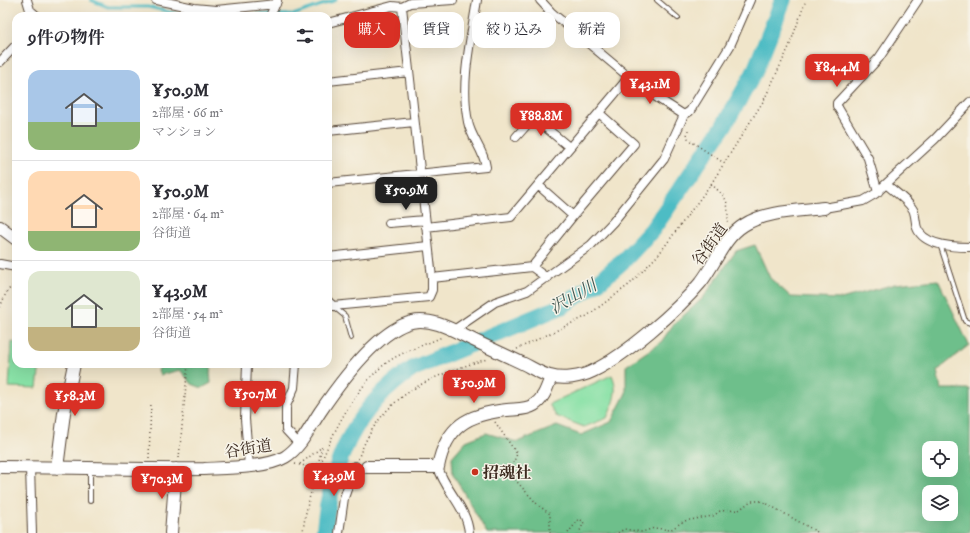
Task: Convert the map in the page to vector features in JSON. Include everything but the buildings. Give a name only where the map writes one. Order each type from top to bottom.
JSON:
[{"type":"street","points":[[27,0],[29,12]]},
{"type":"street","points":[[156,0],[194,8],[216,10],[248,3],[274,7]]},
{"type":"street","points":[[332,22],[392,6],[402,7],[410,3],[453,0]]},
{"type":"street","points":[[332,183],[486,167],[483,154],[472,137],[465,104],[464,82],[477,0]]},
{"type":"street","points":[[540,0],[551,12]]},
{"type":"street","points":[[457,332],[495,302],[527,291],[546,278],[591,245],[614,222],[664,159],[684,116],[690,111],[730,46],[750,0]]},
{"type":"street","points":[[878,192],[868,158],[837,106],[837,102],[879,58],[918,0]]},
{"type":"street","points":[[332,304],[429,297],[432,290],[432,278],[402,7]]},
{"type":"street","points":[[556,16],[642,88],[684,116]]},
{"type":"street","points":[[0,62],[12,49]]},
{"type":"street","points":[[332,81],[409,72]]},
{"type":"street","points":[[389,223],[426,223],[511,217],[629,77]]},
{"type":"street","name":"谷街道","points":[[0,467],[90,468],[249,466],[284,458],[299,444],[338,386],[356,364],[399,327],[412,322],[428,321],[457,332],[496,355],[551,377],[570,377],[590,372],[608,363],[651,330],[692,292],[733,233],[756,219],[863,201],[887,185],[970,102]]},
{"type":"street","points":[[532,267],[634,144],[599,113]]},
{"type":"street","points":[[516,137],[530,115],[569,147]]},
{"type":"street","points":[[332,131],[414,122]]},
{"type":"street","points":[[538,185],[573,216]]},
{"type":"street","points":[[887,185],[913,208],[918,229],[929,241],[940,244],[970,247]]},
{"type":"street","points":[[0,227],[12,236]]},
{"type":"street","points":[[332,257],[428,246]]},
{"type":"street","points":[[0,264],[12,266]]},
{"type":"street","points":[[432,278],[532,267],[546,278]]},
{"type":"street","points":[[57,468],[64,413],[73,368]]},
{"type":"street","points":[[247,368],[245,419],[249,466]]},
{"type":"street","points":[[296,368],[294,388],[286,406],[286,430],[299,444]]},
{"type":"street","points":[[469,533],[465,515],[460,504],[441,476],[438,467],[440,454],[445,443],[464,421],[488,412],[533,406],[544,395],[551,377]]},
{"type":"street","points":[[171,533],[177,466]]},
{"type":"street","points":[[340,533],[344,498],[361,466],[438,467]]},
{"type":"street","points":[[30,467],[32,533]]},
{"type":"lane","points":[[657,0],[678,18]]},
{"type":"lane","points":[[940,244],[966,321],[970,323]]},
{"type":"lane","points":[[332,305],[345,316],[351,338]]},
{"type":"lane","points":[[90,468],[90,501]]},
{"type":"path","points":[[306,466],[361,466],[360,452],[376,425],[394,403],[411,389],[436,377],[496,355],[587,316],[625,288],[659,254],[711,184],[747,128],[778,73],[806,0]]},
{"type":"path","points":[[689,140],[724,163]]},
{"type":"path","points":[[711,184],[725,197],[728,204],[728,224],[733,233]]},
{"type":"path","points":[[0,307],[7,291],[12,287]]},
{"type":"path","points":[[303,533],[308,501],[316,473],[339,424],[350,405],[374,374],[386,363],[413,348],[457,332]]},
{"type":"path","points":[[177,466],[188,368]]},
{"type":"path","points":[[149,463],[151,402]]},
{"type":"path","points":[[488,412],[517,454],[509,473],[538,505],[550,514],[550,533]]},
{"type":"path","points":[[300,464],[322,447],[320,466]]},
{"type":"path","points":[[618,533],[624,529],[642,532],[654,528],[670,530],[684,521],[712,516],[720,511],[739,510],[751,501],[762,501],[819,533]]},
{"type":"path","points":[[568,533],[575,522],[579,519],[584,522],[579,533]]},
{"type":"green space","points":[[755,245],[770,278],[791,297],[841,299],[895,284],[938,280],[969,345],[937,371],[941,389],[970,389],[970,533],[487,533],[453,474],[452,457],[466,441],[486,433],[517,442],[557,426],[581,435],[611,422],[626,393],[626,366],[661,342],[673,325],[703,298],[736,251]]},
{"type":"green space","points":[[12,342],[12,368],[40,368],[37,388],[9,387]]},
{"type":"green space","points":[[159,368],[211,368],[211,383],[202,388],[192,384],[180,370],[160,375],[158,370]]},
{"type":"green space","points":[[612,375],[615,391],[613,402],[607,418],[584,427],[556,416],[549,404]]},
{"type":"waterway","points":[[91,0],[108,7],[148,7],[170,12]]},
{"type":"waterway","points":[[302,12],[336,0]]},
{"type":"waterway","name":"沢山川","points":[[324,533],[332,483],[339,461],[349,439],[361,419],[375,401],[393,384],[414,368],[562,306],[601,280],[625,259],[652,230],[723,127],[754,73],[783,0]]},
{"type":"place","name":"招魂社","points":[[475,472]]}]
